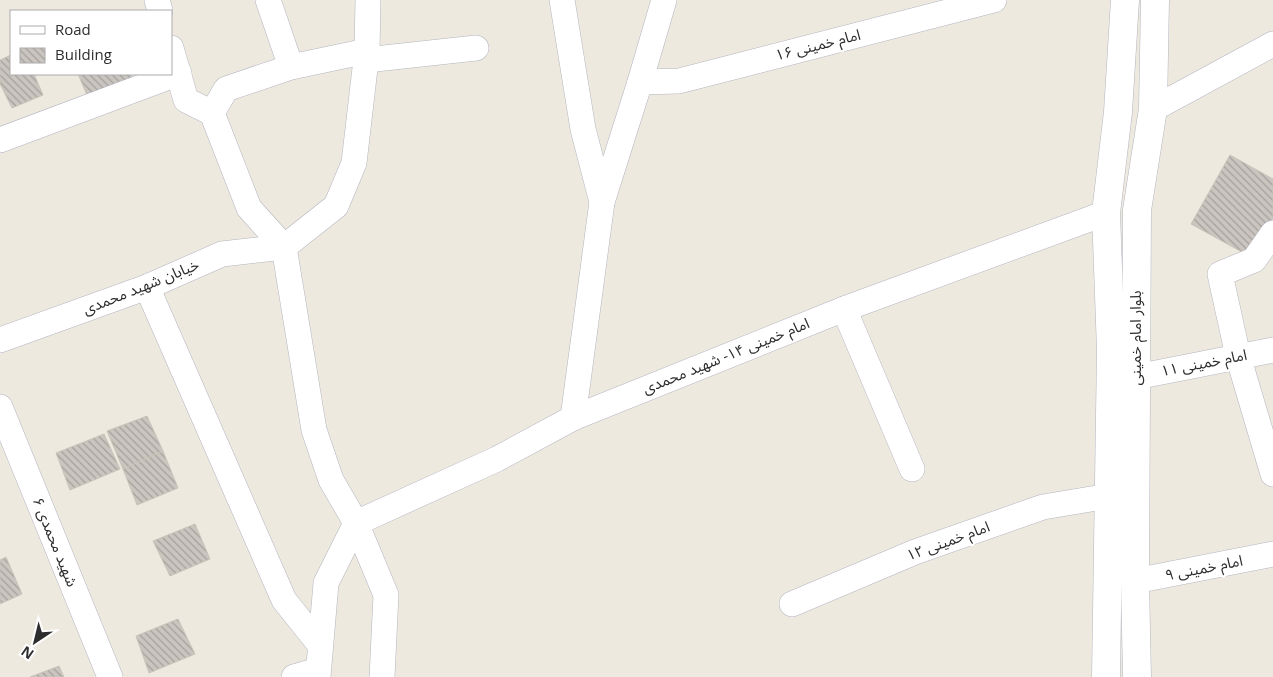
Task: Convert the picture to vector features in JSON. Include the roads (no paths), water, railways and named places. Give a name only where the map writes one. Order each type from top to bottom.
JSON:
[{"type":"main road","name":"بلوار امام خمینی","points":[[1104,677],[1111,350],[1106,213],[1118,112],[1125,0]]},
{"type":"main road","name":"بلوار امام خمینی","points":[[1137,677],[1135,581],[1137,210],[1153,109],[1155,0]]},
{"type":"street","points":[[268,0],[291,67]]},
{"type":"street","points":[[284,248],[336,206],[354,163],[367,56],[368,0]]},
{"type":"street","points":[[562,0],[583,129],[602,202]]},
{"type":"street","points":[[573,418],[602,202],[664,0]]},
{"type":"street","name":"امام خمینی ۱۶","points":[[640,82],[679,81],[994,0]]},
{"type":"street","points":[[1153,109],[1273,44]]},
{"type":"street","points":[[212,113],[226,89],[291,67],[367,56],[476,48]]},
{"type":"street","points":[[172,51],[186,100],[212,113],[249,208],[284,248],[314,430],[331,480],[356,523],[386,595],[382,677]]},
{"type":"street","points":[[0,140],[179,73]]},
{"type":"street","name":"امام خمینی ۱۴- شهید محمدی","points":[[356,523],[497,459],[573,418],[844,309],[1106,213]]},
{"type":"street","points":[[1273,234],[1254,260],[1220,274],[1238,356],[1273,474]]},
{"type":"street","name":"خیابان شهید محمدی","points":[[0,340],[147,287],[222,254],[284,248]]},
{"type":"street","points":[[147,287],[284,600],[320,645]]},
{"type":"street","points":[[844,309],[912,469]]},
{"type":"street","name":"امام خمینی ۱۱","points":[[1136,377],[1273,350]]},
{"type":"street","name":"شهید محمدی ۶","points":[[0,407],[110,677]]},
{"type":"street","name":"امام خمینی ۱۲","points":[[792,604],[915,552],[1043,507],[1109,496]]},
{"type":"street","points":[[294,677],[318,673],[326,583],[356,523]]},
{"type":"street","name":"امام خمینی ۹","points":[[1135,581],[1273,554]]}]
